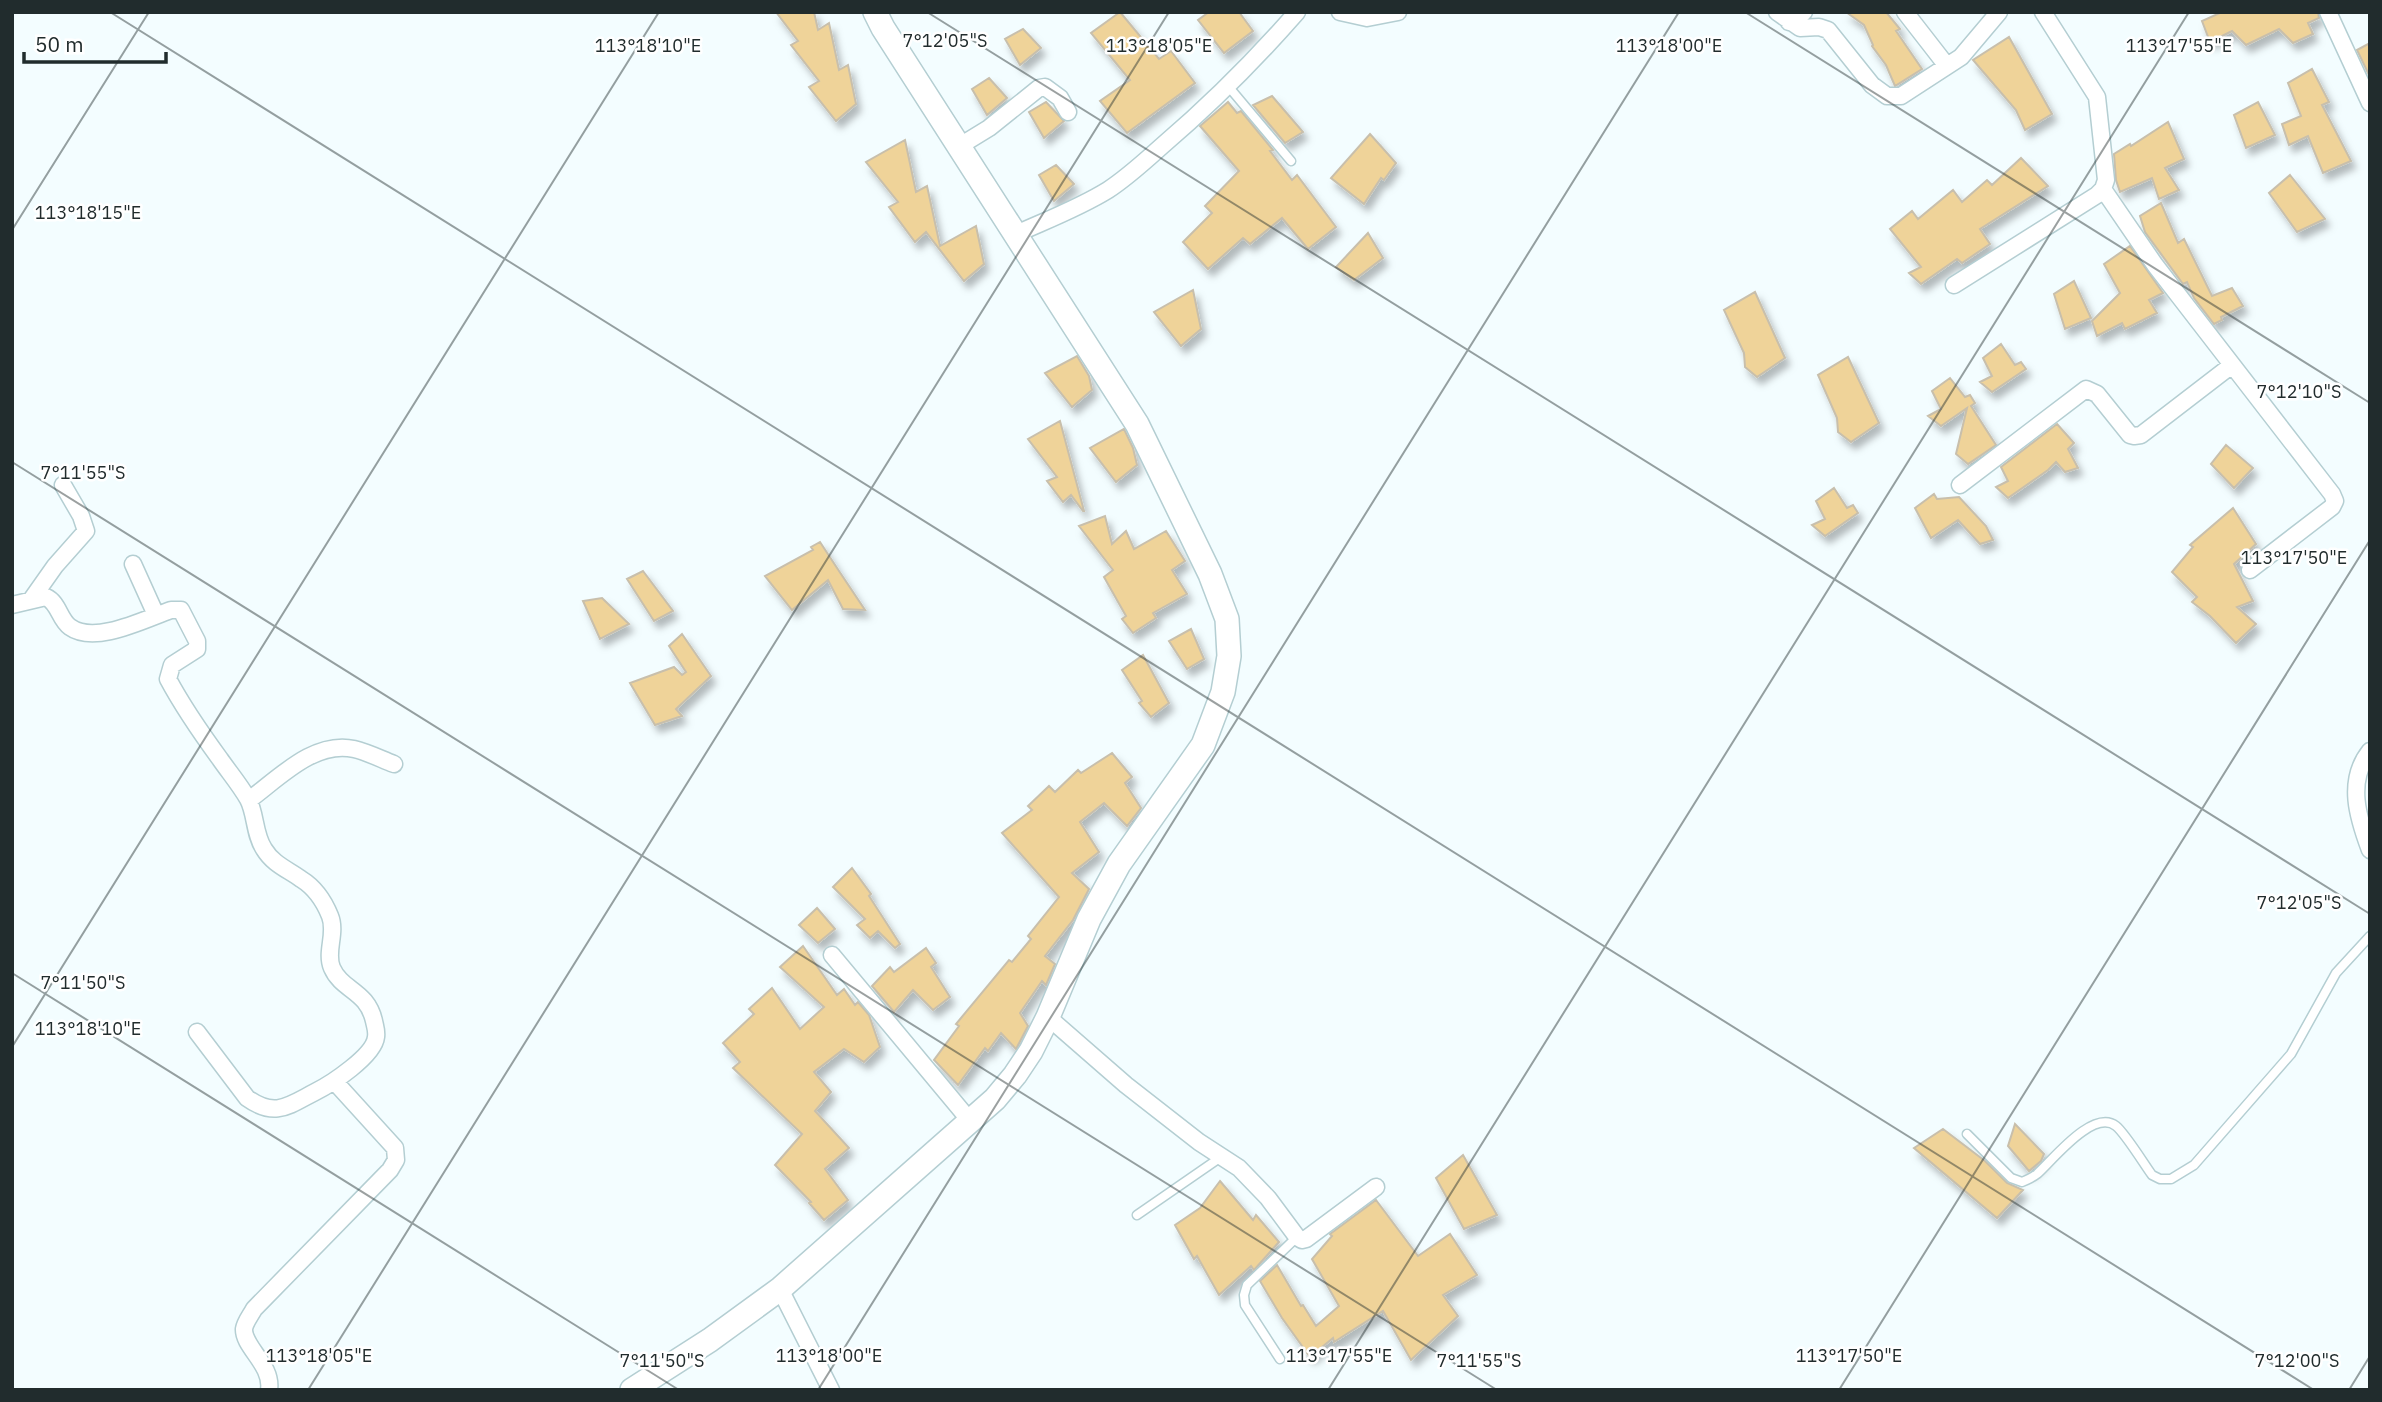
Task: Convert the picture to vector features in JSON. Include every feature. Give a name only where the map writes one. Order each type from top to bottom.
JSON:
[{"type":"street","points":[[632,1390],[780,1289],[971,1122],[1015,1075],[1048,1017],[1090,919],[1119,864],[1203,745],[1223,692],[1229,656],[1227,619],[1210,574],[1137,424],[958,147],[875,12]]},
{"type":"street","points":[[1016,234],[1109,189],[1162,146],[1228,86],[1297,12]]},
{"type":"street","points":[[1339,12],[1367,18],[1398,12]]},
{"type":"street","points":[[1783,17],[1804,12]]},
{"type":"street","points":[[1905,12],[1947,66]]},
{"type":"street","points":[[1783,17],[1800,28],[1819,27],[1828,30],[1872,85],[1888,96],[1901,96],[1961,57],[1999,12]]},
{"type":"street","points":[[1954,285],[2103,189],[2106,180],[2096,97],[2043,12]]},
{"type":"street","points":[[2328,12],[2370,103]]},
{"type":"street","points":[[958,147],[989,128],[1039,88],[1045,87],[1054,92],[1068,112]]},
{"type":"street","points":[[2103,189],[2155,265],[2335,501],[2332,507],[2250,570]]},
{"type":"street","points":[[1960,485],[2087,389],[2097,394],[2130,435],[2141,435],[2232,365]]},
{"type":"street","points":[[31,600],[55,566],[86,531],[81,516],[63,485]]},
{"type":"street","points":[[133,564],[156,615]]},
{"type":"street","points":[[12,605],[49,598],[65,623],[72,629],[86,633],[111,631],[176,608],[181,610],[197,641],[197,649],[172,665],[168,679],[187,713],[249,800],[264,851],[276,864],[307,883],[323,901],[332,918],[331,966],[337,976],[364,999],[371,1009],[376,1040],[366,1055],[335,1082],[278,1110],[258,1105],[247,1098],[197,1032]]},
{"type":"street","points":[[249,800],[303,760],[315,753],[335,748],[353,748],[394,764]]},
{"type":"street","points":[[2370,751],[2355,783],[2358,819],[2370,850]]},
{"type":"street","points":[[832,955],[971,1122]]},
{"type":"street","points":[[1048,1017],[1126,1085],[1199,1142],[1239,1168],[1268,1198],[1301,1240],[1376,1187]]},
{"type":"street","points":[[269,1390],[268,1375],[246,1337],[244,1326],[254,1309],[390,1170],[396,1160],[395,1148],[335,1082]]},
{"type":"street","points":[[780,1289],[831,1390]]},
{"type":"lane","points":[[1228,86],[1291,161]]},
{"type":"lane","points":[[1967,1134],[2011,1178],[2022,1182],[2034,1177],[2075,1136],[2106,1122],[2116,1126],[2152,1175],[2160,1179],[2172,1179],[2194,1166],[2291,1054],[2336,973],[2370,936]]},
{"type":"lane","points":[[1138,1215],[1222,1157]]},
{"type":"lane","points":[[1280,1359],[1245,1305],[1244,1295],[1247,1285],[1297,1237]]},
{"type":"building","points":[[776,12],[814,12],[818,30],[829,23],[839,70],[848,65],[856,104],[836,121],[809,87],[819,81],[791,45],[798,41]]},
{"type":"building","points":[[1120,12],[1159,59],[1171,51],[1195,83],[1127,133],[1100,101],[1130,80],[1091,33]]},
{"type":"building","points":[[1209,12],[1239,12],[1253,31],[1224,53],[1198,20]]},
{"type":"building","points":[[1846,12],[1886,12],[1900,29],[1896,31],[1922,69],[1895,86],[1886,65],[1872,46],[1864,25]]},
{"type":"building","points":[[2222,12],[2318,12],[2319,18],[2308,23],[2313,34],[2293,43],[2279,29],[2246,45],[2232,31],[2210,42],[2202,21]]},
{"type":"building","points":[[1023,29],[1041,48],[1020,65],[1005,39]]},
{"type":"building","points":[[2009,37],[2052,114],[2025,130],[2016,110],[1973,60]]},
{"type":"building","points":[[2370,43],[2370,77],[2357,50]]},
{"type":"building","points":[[2312,69],[2329,102],[2322,105],[2351,161],[2323,173],[2308,136],[2289,145],[2282,124],[2301,116],[2288,83]]},
{"type":"building","points":[[989,78],[1007,98],[987,115],[972,89]]},
{"type":"building","points":[[1272,96],[1303,132],[1285,143],[1253,105]]},
{"type":"building","points":[[1046,102],[1064,121],[1044,138],[1029,112]]},
{"type":"building","points":[[1228,102],[1237,113],[1241,111],[1273,150],[1270,151],[1292,180],[1297,175],[1336,227],[1308,249],[1282,218],[1250,244],[1243,238],[1208,269],[1183,242],[1212,213],[1205,206],[1239,171],[1200,126]]},
{"type":"building","points":[[2258,102],[2275,135],[2246,148],[2234,115]]},
{"type":"building","points":[[2168,122],[2184,159],[2165,168],[2179,190],[2159,199],[2152,178],[2120,192],[2114,154]]},
{"type":"building","points":[[1370,134],[1396,163],[1384,180],[1381,178],[1364,204],[1331,178]]},
{"type":"building","points":[[905,140],[916,192],[927,186],[940,246],[976,226],[984,264],[964,281],[926,232],[915,242],[889,207],[898,202],[866,162]]},
{"type":"building","points":[[2021,158],[2048,186],[1980,229],[1990,244],[1962,263],[1957,259],[1921,284],[1909,273],[1921,267],[1890,229],[1912,211],[1918,219],[1953,190],[1962,202],[1987,180],[1992,185]]},
{"type":"building","points":[[1056,165],[1074,184],[1054,201],[1039,175]]},
{"type":"building","points":[[2290,175],[2325,219],[2297,232],[2269,193]]},
{"type":"building","points":[[2161,203],[2178,243],[2184,239],[2212,296],[2232,288],[2243,306],[2221,317],[2222,320],[2214,324],[2194,298],[2187,282],[2183,284],[2145,232],[2140,216]]},
{"type":"building","points":[[1368,233],[1383,258],[1354,280],[1336,267]]},
{"type":"building","points":[[2130,246],[2163,293],[2149,300],[2157,313],[2125,329],[2122,323],[2097,336],[2092,321],[2120,293],[2104,264]]},
{"type":"building","points":[[2074,281],[2091,318],[2065,329],[2054,294]]},
{"type":"building","points":[[1193,290],[1201,329],[1181,346],[1154,312]]},
{"type":"building","points":[[1755,292],[1785,358],[1757,377],[1745,367],[1744,353],[1724,310]]},
{"type":"building","points":[[2001,344],[2015,365],[2021,362],[2026,369],[1992,392],[1980,382],[1992,376],[1983,358]]},
{"type":"building","points":[[1077,356],[1089,376],[1092,390],[1072,407],[1045,373]]},
{"type":"building","points":[[1848,357],[1879,423],[1851,442],[1838,432],[1837,418],[1818,375]]},
{"type":"building","points":[[1950,378],[1965,397],[1970,395],[1975,403],[1971,406],[1996,445],[1968,464],[1956,454],[1967,408],[1941,426],[1928,416],[1941,409],[1932,391]]},
{"type":"building","points":[[1060,421],[1084,511],[1071,495],[1063,502],[1047,481],[1057,477],[1028,439]]},
{"type":"building","points":[[2057,424],[2074,443],[2068,449],[2078,468],[2065,472],[2056,462],[2008,498],[1996,487],[2008,481],[2001,467]]},
{"type":"building","points":[[1124,429],[1137,465],[1116,482],[1090,448]]},
{"type":"building","points":[[2226,445],[2253,468],[2234,488],[2211,464]]},
{"type":"building","points":[[1834,488],[1847,508],[1853,505],[1858,513],[1825,536],[1812,525],[1825,519],[1816,501]]},
{"type":"building","points":[[1934,494],[1937,499],[1959,497],[1986,526],[1993,540],[1980,544],[1958,520],[1931,538],[1915,508]]},
{"type":"building","points":[[2233,508],[2256,544],[2234,564],[2253,601],[2237,607],[2256,624],[2236,643],[2192,602],[2197,597],[2172,572],[2193,547],[2190,545]]},
{"type":"building","points":[[1105,516],[1112,544],[1126,531],[1134,549],[1166,531],[1185,561],[1172,570],[1187,594],[1153,613],[1156,618],[1133,633],[1122,619],[1126,616],[1104,577],[1113,570],[1079,526]]},
{"type":"building","points":[[820,542],[865,610],[843,609],[828,580],[792,610],[765,576],[813,550],[811,547]]},
{"type":"building","points":[[643,571],[673,611],[654,621],[627,579]]},
{"type":"building","points":[[602,598],[629,624],[600,639],[583,601]]},
{"type":"building","points":[[1191,629],[1204,659],[1187,669],[1169,641]]},
{"type":"building","points":[[682,634],[711,676],[676,709],[682,716],[655,725],[630,683],[674,667],[682,675],[686,672],[669,646]]},
{"type":"building","points":[[1143,655],[1169,703],[1151,717],[1139,703],[1142,701],[1122,670]]},
{"type":"building","points":[[1112,753],[1132,777],[1125,783],[1141,808],[1127,826],[1104,803],[1080,822],[1099,852],[1072,873],[1089,889],[1073,920],[1045,956],[1055,964],[1046,985],[1042,981],[1020,1013],[1028,1026],[1016,1049],[1001,1033],[988,1051],[985,1048],[958,1085],[934,1060],[959,1026],[956,1024],[1009,960],[1012,962],[1031,939],[1028,936],[1059,897],[1002,833],[1032,810],[1028,806],[1049,786],[1055,792],[1078,770],[1081,773]]},
{"type":"building","points":[[852,868],[871,894],[869,896],[900,944],[895,948],[878,931],[870,938],[857,925],[865,919],[833,887]]},
{"type":"building","points":[[817,908],[835,929],[818,943],[799,925]]},
{"type":"building","points":[[803,946],[837,995],[844,989],[855,1005],[858,1002],[869,1015],[880,1047],[864,1062],[844,1049],[814,1072],[831,1092],[815,1111],[849,1148],[825,1169],[848,1200],[824,1220],[809,1203],[811,1202],[775,1165],[802,1134],[733,1068],[740,1062],[723,1043],[754,1014],[749,1009],[772,988],[800,1029],[824,1007],[780,967]]},
{"type":"building","points":[[926,948],[936,963],[931,967],[950,997],[933,1010],[913,990],[894,1012],[872,986],[890,967],[894,972]]},
{"type":"building","points":[[2015,1124],[2044,1154],[2041,1161],[2029,1171],[2008,1146]]},
{"type":"building","points":[[1943,1129],[1985,1161],[2007,1183],[2023,1190],[1997,1218],[1914,1148]]},
{"type":"building","points":[[1463,1155],[1497,1215],[1464,1229],[1436,1178]]},
{"type":"building","points":[[1220,1181],[1253,1220],[1256,1215],[1279,1242],[1254,1270],[1251,1266],[1219,1295],[1197,1256],[1194,1259],[1175,1225],[1200,1208]]},
{"type":"building","points":[[1376,1200],[1418,1256],[1450,1234],[1477,1275],[1443,1295],[1458,1316],[1411,1360],[1383,1311],[1334,1342],[1333,1338],[1310,1357],[1260,1281],[1277,1265],[1316,1326],[1339,1306],[1312,1259],[1332,1236],[1330,1234]]}]
